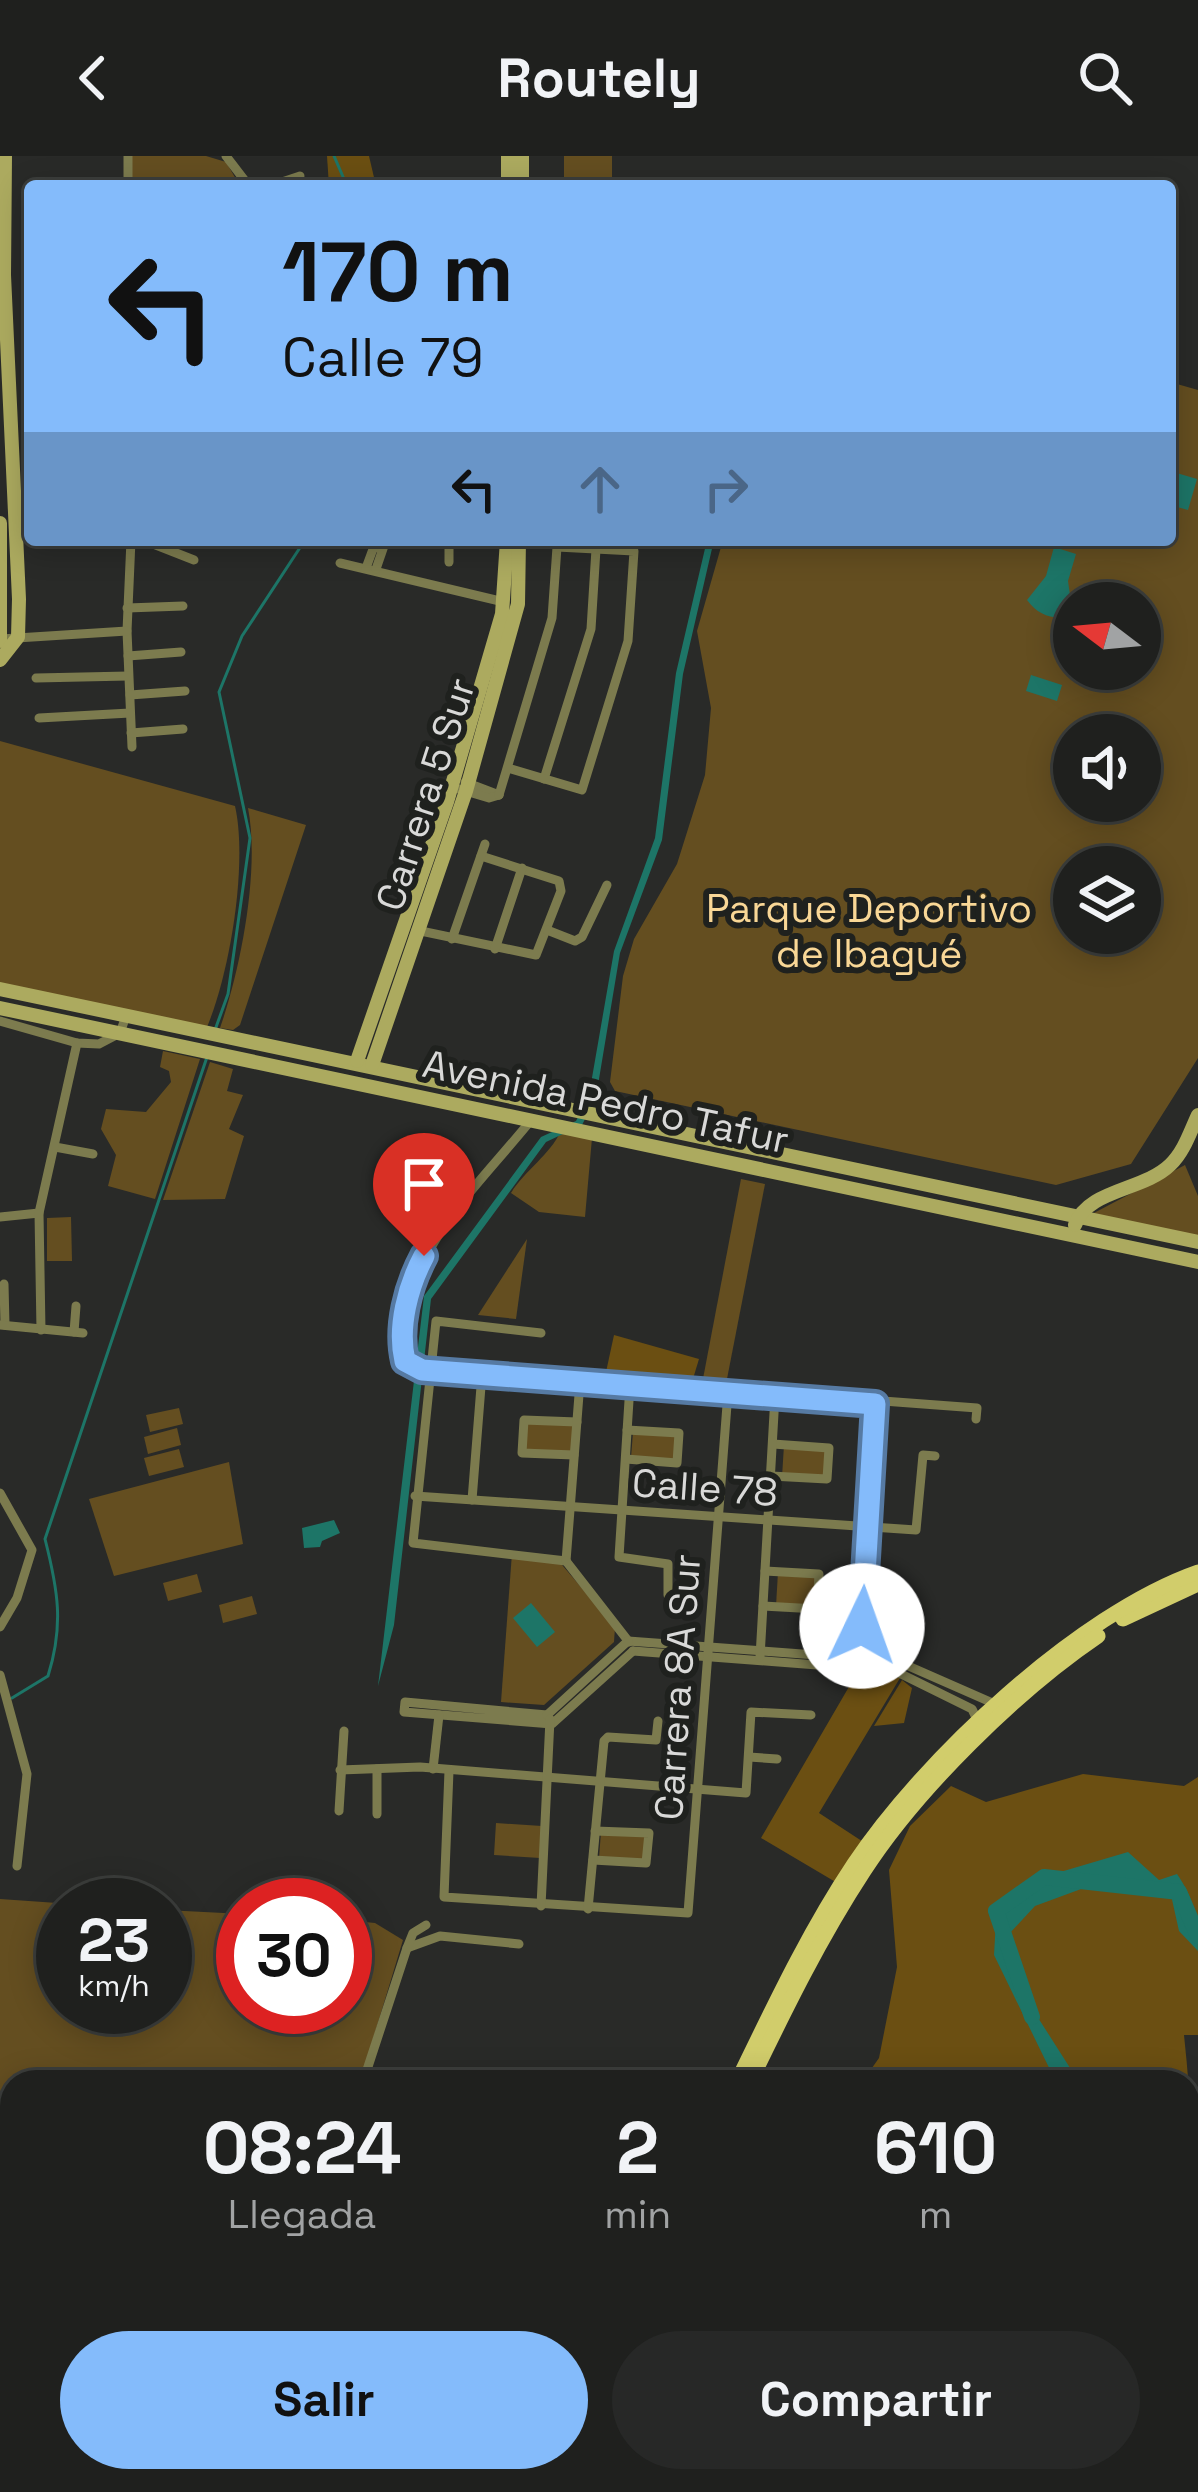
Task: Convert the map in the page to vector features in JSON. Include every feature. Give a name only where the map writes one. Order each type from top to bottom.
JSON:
[{"type":"main road","points":[[0,660],[18,638],[5,411],[5,156]]},
{"type":"main road","points":[[0,523],[0,640]]},
{"type":"main road","name":"Carrera 5 Sur","points":[[364,1063],[460,785],[504,602],[507,546]]},
{"type":"main road","name":"Carrera 5 Sur","points":[[364,1063],[416,930],[518,604],[519,546]]},
{"type":"main road","name":"Avenida Pedro Tafur","points":[[0,989],[1198,1241]]},
{"type":"main road","name":"Avenida Pedro Tafur","points":[[0,1008],[1198,1262]]},
{"type":"main road","points":[[1072,1235],[1086,1205],[1166,1169],[1179,1156],[1198,1114]]},
{"type":"main road","points":[[743,2070],[809,1938],[857,1859],[896,1810],[1000,1704],[1102,1621],[1160,1586],[1198,1572]]},
{"type":"main road","points":[[756,2070],[815,1951],[899,1823],[1067,1660],[1129,1616],[1198,1584]]},
{"type":"street","points":[[226,156],[244,180]]},
{"type":"street","points":[[288,180],[300,176]]},
{"type":"street","points":[[132,747],[127,608],[134,546]]},
{"type":"street","points":[[153,546],[194,560]]},
{"type":"street","points":[[371,568],[373,550],[379,546]]},
{"type":"street","points":[[449,546],[449,562]]},
{"type":"street","points":[[460,785],[499,795],[552,618],[557,547],[634,551],[628,641],[582,790],[508,768]]},
{"type":"street","points":[[544,779],[591,629],[596,549]]},
{"type":"street","points":[[340,563],[504,602]]},
{"type":"street","points":[[127,608],[183,606]]},
{"type":"street","points":[[0,640],[127,631]]},
{"type":"street","points":[[128,656],[182,652]]},
{"type":"street","points":[[36,678],[128,676]]},
{"type":"street","points":[[130,695],[185,691]]},
{"type":"street","points":[[39,718],[130,713]]},
{"type":"street","points":[[131,733],[183,729]]},
{"type":"street","points":[[452,939],[485,844]]},
{"type":"street","points":[[416,930],[536,956],[561,884],[481,856]]},
{"type":"street","points":[[495,949],[522,868]]},
{"type":"street","points":[[547,930],[581,938],[607,885]]},
{"type":"street","points":[[0,1021],[100,1044],[119,1033],[126,1016]]},
{"type":"street","points":[[41,1330],[39,1214],[77,1042]]},
{"type":"street","points":[[532,1119],[448,1224],[410,1283],[402,1349],[421,1369],[976,1413]]},
{"type":"street","points":[[55,1147],[93,1154]]},
{"type":"street","points":[[0,1217],[39,1214]]},
{"type":"street","points":[[4,1284],[2,1325],[78,1332],[76,1306]]},
{"type":"street","points":[[541,1333],[436,1321],[421,1369],[413,1543],[566,1561]]},
{"type":"street","points":[[472,1500],[482,1374]]},
{"type":"street","points":[[580,1382],[566,1561],[631,1646],[760,1658],[897,1661],[981,1702],[1000,1704]]},
{"type":"street","points":[[630,1385],[620,1557],[668,1564],[668,1595]]},
{"type":"street","name":"Carrera 8A Sur","points":[[588,1909],[688,1912],[728,1392]]},
{"type":"street","name":"Carrera 8A Sur","points":[[760,1658],[775,1396]]},
{"type":"street","points":[[866,1663],[875,1404]]},
{"type":"street","points":[[574,1455],[522,1453],[524,1420],[577,1422]]},
{"type":"street","points":[[626,1459],[677,1462],[679,1433],[627,1430]]},
{"type":"street","points":[[771,1476],[827,1479],[829,1448],[772,1444]]},
{"type":"street","name":"Calle 78","points":[[415,1496],[916,1530],[929,1456]]},
{"type":"street","points":[[0,1493],[30,1541],[17,1598],[0,1627]]},
{"type":"street","points":[[763,1606],[817,1609],[819,1574],[765,1571]]},
{"type":"street","points":[[459,1712],[404,1712],[405,1702],[459,1712],[550,1719],[631,1646]]},
{"type":"street","points":[[866,1663],[911,1676],[972,1709],[979,1724]]},
{"type":"street","points":[[0,1675],[27,1774],[17,1866]]},
{"type":"street","name":"Carrera 8A Sur","points":[[700,1791],[746,1793],[752,1712],[811,1715]]},
{"type":"street","points":[[433,1769],[440,1715]]},
{"type":"street","points":[[541,1906],[550,1719]]},
{"type":"street","points":[[449,1772],[444,1897],[588,1909],[599,1783],[608,1737],[656,1740],[658,1721]]},
{"type":"street","points":[[339,1811],[344,1731]]},
{"type":"street","points":[[749,1757],[777,1759]]},
{"type":"street","points":[[377,1769],[377,1814]]},
{"type":"street","points":[[340,1770],[433,1769],[700,1791]]},
{"type":"street","points":[[593,1860],[646,1864],[649,1833],[595,1831]]},
{"type":"street","points":[[368,2070],[413,1933],[426,1925]]},
{"type":"street","points":[[407,1948],[440,1936],[519,1944]]},
{"type":"green space","points":[[130,156],[206,156],[226,162],[236,180],[130,180]]},
{"type":"green space","points":[[564,156],[612,156],[612,180],[564,180]]},
{"type":"green space","name":"Parque Deportivo de Ibagué","points":[[1176,384],[1198,390],[1198,1058],[1131,1164],[1056,1185],[615,1091],[610,1082],[623,976],[634,939],[677,864],[705,775],[711,708],[697,631],[721,546],[1176,546]]},
{"type":"green space","points":[[0,741],[235,806],[238,887],[223,977],[207,1027],[0,983]]},
{"type":"green space","points":[[248,808],[306,825],[240,1025],[233,1030],[220,1028],[235,977],[250,889]]},
{"type":"green space","points":[[163,1051],[200,1059],[155,1199],[108,1186],[116,1155],[101,1129],[106,1109],[146,1112],[171,1082],[169,1071],[160,1067]]},
{"type":"green space","points":[[210,1062],[233,1069],[227,1091],[243,1095],[229,1129],[244,1136],[225,1199],[163,1200]]},
{"type":"green space","points":[[561,1131],[592,1138],[585,1217],[539,1212],[511,1193]]},
{"type":"green space","points":[[1185,1165],[1198,1196],[1198,1237],[1092,1214]]},
{"type":"green space","points":[[741,1179],[765,1184],[726,1384],[702,1384]]},
{"type":"green space","points":[[71,1217],[72,1261],[47,1261],[47,1218]]},
{"type":"green space","points":[[527,1239],[516,1319],[478,1315]]},
{"type":"green space","points":[[179,1408],[183,1424],[150,1432],[146,1415]]},
{"type":"green space","points":[[525,1421],[573,1423],[572,1451],[523,1451]]},
{"type":"green space","points":[[177,1428],[181,1445],[148,1454],[144,1437]]},
{"type":"green space","points":[[633,1432],[677,1434],[675,1461],[631,1458]]},
{"type":"green space","points":[[784,1445],[829,1448],[827,1479],[782,1477]]},
{"type":"green space","points":[[179,1449],[184,1467],[149,1476],[144,1458]]},
{"type":"green space","points":[[229,1462],[243,1544],[114,1576],[89,1499]]},
{"type":"green space","points":[[512,1553],[557,1559],[615,1627],[614,1642],[544,1705],[501,1702]]},
{"type":"green space","points":[[778,1572],[819,1574],[817,1609],[776,1606]]},
{"type":"green space","points":[[197,1574],[202,1592],[168,1601],[163,1583]]},
{"type":"green space","points":[[252,1596],[257,1614],[223,1623],[219,1605]]},
{"type":"green space","points":[[496,1823],[542,1826],[540,1858],[494,1855]]},
{"type":"green space","points":[[601,1832],[647,1835],[645,1860],[599,1858]]},
{"type":"green space","points":[[0,1899],[36,1902],[36,2034],[192,2034],[192,1911],[216,1913],[216,2034],[372,2034],[375,1923],[403,1940],[364,2070],[0,2070]]},
{"type":"shaded area","points":[[327,156],[369,156],[375,180],[329,180]]},
{"type":"shaded area","points":[[1176,473],[1197,479],[1188,510],[1176,507]]},
{"type":"shaded area","points":[[706,546],[713,546],[683,674],[662,840],[620,953],[596,1097],[582,1125],[546,1142],[431,1299],[394,1625],[378,1686],[424,1296],[541,1137],[576,1121],[589,1095],[614,951],[655,838],[676,673]]},
{"type":"shaded area","points":[[1054,547],[1076,554],[1068,582],[1053,582],[1053,616],[1036,610],[1027,600],[1046,576]]},
{"type":"shaded area","points":[[1031,675],[1053,682],[1053,690],[1060,690],[1057,701],[1026,691]]},
{"type":"shaded area","points":[[614,1335],[699,1359],[692,1382],[606,1372]]},
{"type":"shaded area","points":[[334,1520],[340,1533],[322,1541],[320,1547],[304,1548],[302,1528]]},
{"type":"shaded area","points":[[531,1603],[555,1632],[537,1647],[513,1618]]},
{"type":"shaded area","points":[[857,1673],[900,1678],[819,1813],[871,1847],[844,1887],[761,1838]]},
{"type":"shaded area","points":[[902,1680],[912,1688],[904,1723],[874,1726]]},
{"type":"shaded area","points":[[1083,1774],[1184,1786],[1198,1777],[1198,2035],[1184,2035],[1188,2070],[870,2070],[879,2058],[897,1967],[889,1870],[910,1826],[951,1786],[986,1802]]},
{"type":"shaded area","points":[[1128,1852],[1159,1880],[1177,1874],[1194,1911],[1198,1951],[1179,1931],[1171,1895],[1111,1878],[1035,1906],[1009,1934],[1014,1980],[1071,2070],[1050,2070],[994,1955],[996,1920],[1023,1883]]},
{"type":"waterway","points":[[334,156],[344,180]]},
{"type":"waterway","points":[[215,1030],[228,994],[250,838],[219,692],[242,636],[301,546]]},
{"type":"waterway","points":[[12,1698],[48,1676],[57,1608],[45,1539],[207,1057]]},
{"type":"waterway","points":[[1032,2017],[996,1911],[1044,1877],[1179,1892],[1198,1936]]},
{"type":"route","points":[[424,1256],[410,1283],[402,1349],[405,1361],[422,1370],[875,1404],[862,1626]]}]
